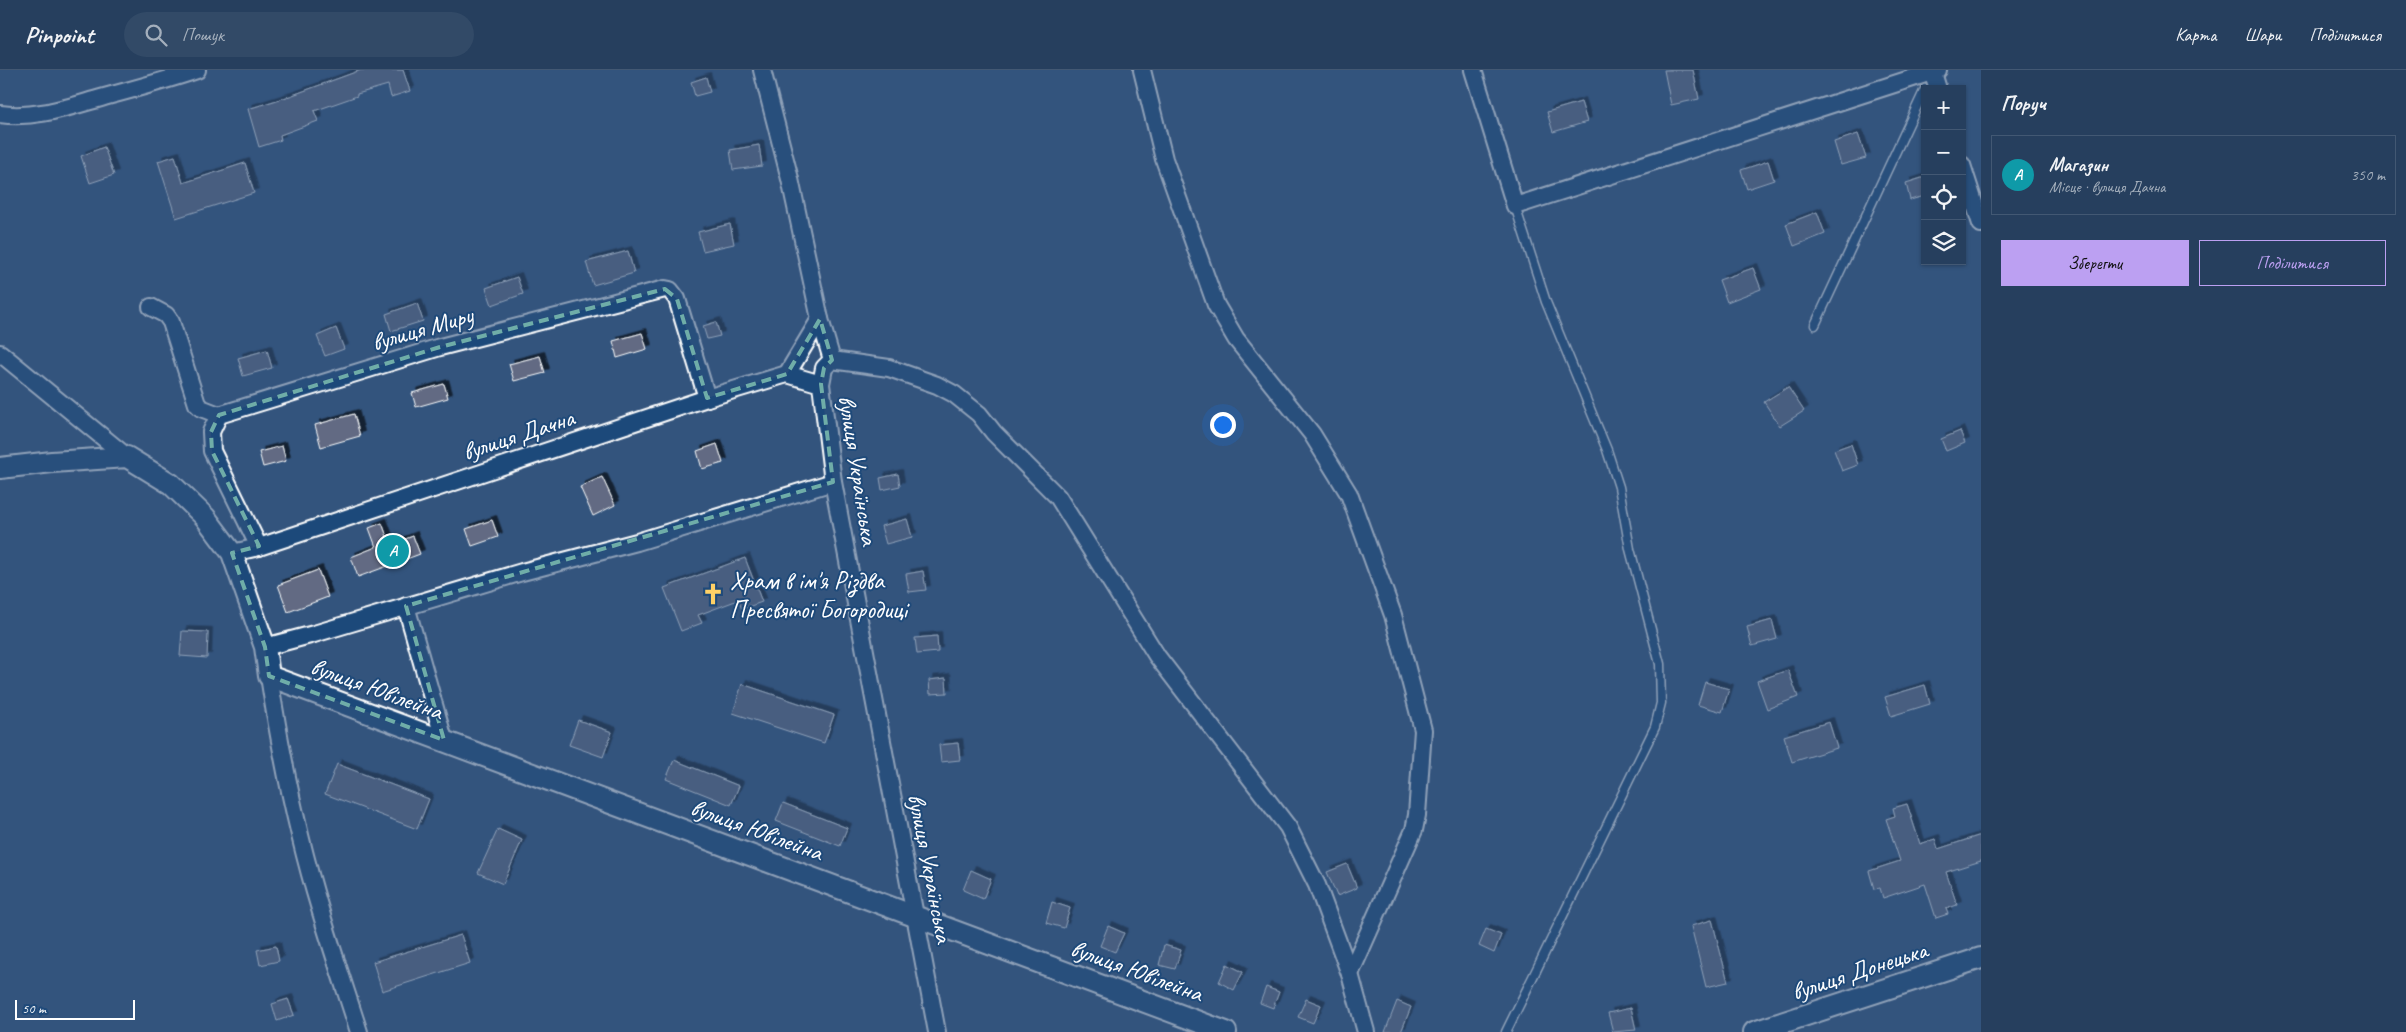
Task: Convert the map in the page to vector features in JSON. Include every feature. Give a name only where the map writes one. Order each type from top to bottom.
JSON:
[{"type":"street","points":[[0,114],[20,117],[49,112],[169,80],[197,70]]},
{"type":"street","name":"вулиця Українська","points":[[762,70],[790,179],[820,319],[832,360],[824,368],[821,384],[833,482],[937,1032]]},
{"type":"street","points":[[1142,70],[1164,159],[1216,305],[1236,339],[1312,434],[1349,494],[1393,615],[1423,730],[1417,815],[1414,830],[1350,974]]},
{"type":"street","points":[[1473,70],[1515,206],[1934,71],[1937,85]]},
{"type":"street","points":[[1965,175],[1981,224]]},
{"type":"street","name":"вулиця Миру","points":[[219,415],[440,348],[665,289],[674,293],[677,299],[707,398]]},
{"type":"street","points":[[151,306],[166,315],[171,322],[197,404],[201,408],[219,415],[211,432],[212,451],[259,547]]},
{"type":"street","points":[[820,319],[787,374],[821,384]]},
{"type":"street","points":[[0,353],[128,457],[171,484],[205,517],[232,553],[265,647],[280,745],[319,908],[359,1032]]},
{"type":"street","points":[[832,360],[889,368],[937,385],[954,394],[979,414],[994,432],[1058,497],[1157,656],[1288,827],[1317,885],[1350,974],[1366,1032]]},
{"type":"street","name":"вулиця Дачна","points":[[232,553],[259,547],[707,398],[787,374]]},
{"type":"street","points":[[0,468],[52,462],[128,457]]},
{"type":"street","points":[[265,647],[522,572],[637,542],[833,482]]},
{"type":"street","points":[[406,606],[444,740]]},
{"type":"street","name":"вулиця Ювілейна","points":[[269,676],[1226,1032]]},
{"type":"street","name":"вулиця Донецька","points":[[1754,1032],[1981,958]]},
{"type":"lane","points":[[1927,85],[1934,71]]},
{"type":"lane","points":[[1815,325],[1921,98]]},
{"type":"lane","points":[[1506,1032],[1655,727],[1660,703],[1660,664],[1630,549],[1619,487],[1607,450],[1546,302],[1515,206]]},
{"type":"highlighted area","points":[[665,289],[677,299],[707,398],[787,374],[820,319],[832,360],[824,368],[821,384],[833,482],[406,606],[444,740],[269,676],[265,647],[232,553],[259,546],[212,451],[211,432],[219,415],[440,347]]},
{"type":"building","points":[[361,70],[403,70],[410,91],[391,97],[388,85],[357,94],[357,96],[314,111],[318,121],[280,135],[281,140],[259,147],[248,109]]},
{"type":"building","points":[[1664,70],[1693,70],[1699,99],[1671,105]]},
{"type":"building","points":[[706,77],[710,92],[695,96],[691,82]]},
{"type":"building","points":[[1581,102],[1587,122],[1553,132],[1547,112]]},
{"type":"building","points":[[1858,134],[1866,158],[1841,165],[1834,142]]},
{"type":"building","points":[[759,145],[762,166],[733,170],[730,150]]},
{"type":"building","points":[[104,147],[114,175],[90,183],[81,156]]},
{"type":"building","points":[[175,156],[183,183],[245,163],[254,193],[176,218],[158,161]]},
{"type":"building","points":[[1768,161],[1774,180],[1747,189],[1741,170]]},
{"type":"building","points":[[1921,178],[1921,197],[1910,200],[1906,183]]},
{"type":"building","points":[[1817,212],[1825,234],[1794,246],[1786,224]]},
{"type":"building","points":[[730,224],[734,244],[703,251],[698,232]]},
{"type":"building","points":[[628,251],[634,273],[593,285],[586,262]]},
{"type":"building","points":[[1753,268],[1761,289],[1727,302],[1719,280]]},
{"type":"building","points":[[517,277],[523,294],[492,305],[486,288]]},
{"type":"building","points":[[417,303],[423,321],[391,331],[386,314]]},
{"type":"building","points":[[716,322],[720,336],[707,339],[703,326]]},
{"type":"building","points":[[336,328],[344,349],[325,356],[317,336]]},
{"type":"building","points":[[642,333],[647,349],[617,358],[613,341]]},
{"type":"building","points":[[267,350],[272,368],[243,376],[238,358]]},
{"type":"building","points":[[540,356],[545,373],[514,381],[509,364]]},
{"type":"building","points":[[444,384],[448,398],[416,407],[412,393]]},
{"type":"building","points":[[1788,387],[1804,411],[1780,426],[1764,402]]},
{"type":"building","points":[[354,414],[360,436],[321,447],[315,425]]},
{"type":"building","points":[[1960,431],[1965,443],[1946,451],[1941,439]]},
{"type":"building","points":[[717,444],[723,463],[702,469],[697,451]]},
{"type":"building","points":[[1851,444],[1858,465],[1842,471],[1834,450]]},
{"type":"building","points":[[282,446],[286,461],[263,467],[259,452]]},
{"type":"building","points":[[898,474],[900,486],[882,490],[880,478]]},
{"type":"building","points":[[602,477],[615,505],[593,516],[580,487]]},
{"type":"building","points":[[907,519],[912,537],[886,544],[881,526]]},
{"type":"building","points":[[492,520],[498,537],[472,546],[466,529]]},
{"type":"building","points":[[382,523],[390,545],[413,536],[420,554],[358,577],[351,557],[376,547],[369,528]]},
{"type":"building","name":"Храм в ім'я Різдва Пресвятої Богородиці","points":[[745,558],[762,602],[742,609],[738,600],[698,615],[702,623],[681,631],[664,588]]},
{"type":"building","points":[[318,570],[328,597],[288,612],[278,585]]},
{"type":"building","points":[[923,571],[926,590],[909,592],[906,574]]},
{"type":"building","points":[[1772,620],[1777,639],[1752,646],[1747,627]]},
{"type":"building","points":[[182,631],[208,632],[207,658],[180,656]]},
{"type":"building","points":[[937,636],[938,652],[917,654],[915,638]]},
{"type":"building","points":[[1788,670],[1798,697],[1767,709],[1757,681]]},
{"type":"building","points":[[946,678],[947,693],[930,694],[929,680]]},
{"type":"building","points":[[1705,682],[1729,689],[1722,712],[1698,705]]},
{"type":"building","points":[[742,684],[834,715],[824,743],[733,713]]},
{"type":"building","points":[[1925,685],[1930,704],[1891,716],[1885,697]]},
{"type":"building","points":[[578,720],[612,732],[603,757],[569,745]]},
{"type":"building","points":[[1829,722],[1837,748],[1792,762],[1784,736]]},
{"type":"building","points":[[958,743],[960,760],[941,762],[939,745]]},
{"type":"building","points":[[674,760],[739,786],[731,805],[666,779]]},
{"type":"building","points":[[337,764],[429,799],[417,829],[325,794]]},
{"type":"building","points":[[783,803],[847,828],[840,846],[776,821]]},
{"type":"building","points":[[1907,804],[1920,844],[1935,839],[1938,849],[1981,835],[1981,861],[1946,872],[1957,905],[1946,909],[1948,914],[1936,918],[1925,884],[1883,898],[1880,888],[1874,889],[1869,871],[1900,861],[1886,819],[1895,816],[1893,808]]},
{"type":"building","points":[[498,829],[522,840],[503,884],[478,873]]},
{"type":"building","points":[[1347,864],[1357,888],[1337,896],[1327,872]]},
{"type":"building","points":[[971,870],[991,879],[983,899],[963,890]]},
{"type":"building","points":[[1052,902],[1070,908],[1064,928],[1046,923]]},
{"type":"building","points":[[1712,920],[1728,982],[1706,987],[1691,926]]},
{"type":"building","points":[[1108,926],[1124,933],[1115,952],[1100,946]]},
{"type":"building","points":[[1486,929],[1501,935],[1494,953],[1479,946]]},
{"type":"building","points":[[461,935],[470,963],[382,991],[373,962]]},
{"type":"building","points":[[1164,945],[1181,950],[1175,969],[1159,965]]},
{"type":"building","points":[[276,946],[279,961],[260,965],[257,950]]},
{"type":"building","points":[[1227,964],[1243,972],[1234,990],[1219,982]]},
{"type":"building","points":[[1266,987],[1279,992],[1273,1008],[1260,1003]]},
{"type":"building","points":[[288,999],[294,1015],[277,1021],[272,1004]]},
{"type":"building","points":[[1306,999],[1321,1005],[1313,1023],[1298,1017]]},
{"type":"building","points":[[1397,1001],[1411,1007],[1401,1032],[1385,1032]]},
{"type":"building","points":[[1631,1008],[1636,1030],[1613,1032],[1608,1013]]},
{"type":"place","name":"Магазин","points":[[393,551]]},
{"type":"place","name":"Храм в ім'я Різдва Пресвятої Богородиці","points":[[713,594]]}]
